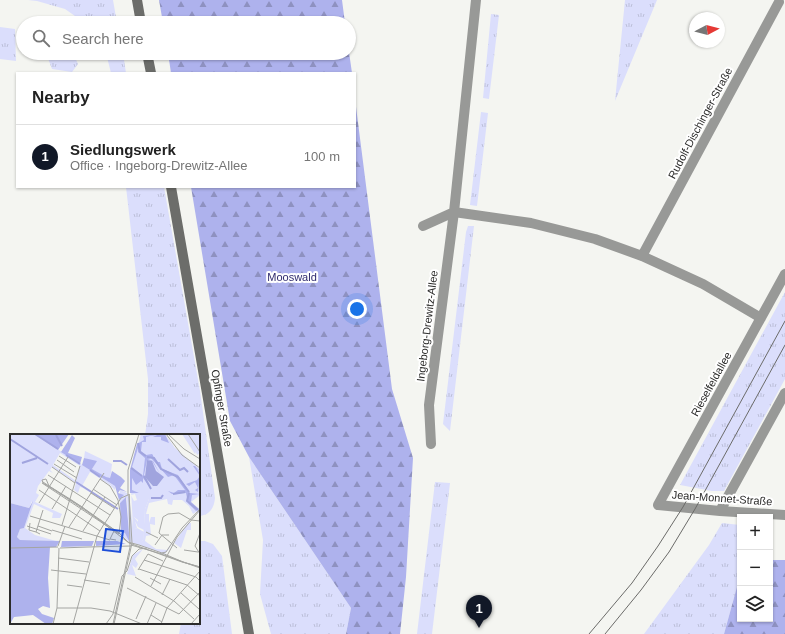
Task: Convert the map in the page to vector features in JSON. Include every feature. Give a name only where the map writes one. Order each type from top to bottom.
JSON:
[{"type":"main road","points":[[137,0],[140,16]]},
{"type":"main road","points":[[148,60],[151,72]]},
{"type":"main road","name":"Opfinger Straße","points":[[171,188],[249,634]]},
{"type":"street","name":"Ingeborg-Drewitz-Allee","points":[[431,444],[429,405],[454,212],[476,0]]},
{"type":"street","name":"Rudolf-Dischinger-Straße","points":[[642,256],[779,2]]},
{"type":"street","points":[[423,226],[454,212],[531,223],[595,239],[642,256],[703,284],[761,318]]},
{"type":"street","name":"Rieselfeldallee","points":[[658,505],[785,274]]},
{"type":"street","points":[[720,511],[785,393]]},
{"type":"street","name":"Jean-Monnet-Straße","points":[[658,505],[785,515]]},
{"type":"green space","points":[[28,0],[113,0],[116,16],[75,16],[65,9]]},
{"type":"green space","points":[[159,0],[342,0],[344,16],[162,16]]},
{"type":"green space","points":[[625,0],[657,0],[615,101]]},
{"type":"green space","points":[[491,14],[499,15],[489,99],[483,98]]},
{"type":"green space","points":[[0,27],[15,29],[16,61],[0,59]]},
{"type":"green space","points":[[49,60],[76,60],[78,64],[72,72],[52,69]]},
{"type":"green space","points":[[108,60],[124,60],[126,72],[111,72]]},
{"type":"green space","points":[[169,60],[350,60],[352,72],[171,72]]},
{"type":"green space","name":"Mooswald","points":[[356,107],[392,389],[413,458],[406,577],[400,634],[346,634],[351,608],[249,457],[230,421],[191,188],[356,188]]},
{"type":"green space","points":[[481,112],[488,113],[477,206],[470,205]]},
{"type":"green space","points":[[126,188],[164,188],[200,391],[215,498],[214,505],[209,513],[200,516],[200,434],[145,434],[148,414],[148,379]]},
{"type":"green space","points":[[468,226],[474,226],[450,431],[443,424],[466,232]]},
{"type":"green space","points":[[785,292],[785,379],[724,491],[712,491],[680,485]]},
{"type":"green space","points":[[249,457],[351,608],[346,634],[271,634],[260,594],[263,540]]},
{"type":"green space","points":[[435,482],[450,483],[432,634],[417,634]]},
{"type":"green space","points":[[722,523],[737,525],[737,587],[724,634],[644,634],[709,545]]},
{"type":"green space","points":[[200,541],[205,541],[213,544],[222,556],[232,634],[179,634],[181,624],[200,624]]},
{"type":"green space","points":[[773,560],[785,560],[785,634],[724,634],[737,587],[737,622],[773,622]]},
{"type":"tram line","points":[[589,634],[632,583],[683,507],[785,321]]},
{"type":"tram line","points":[[605,634],[641,590],[669,552],[695,509],[785,345]]},
{"type":"place","name":"Siedlungswerk","points":[[479,628]]}]
